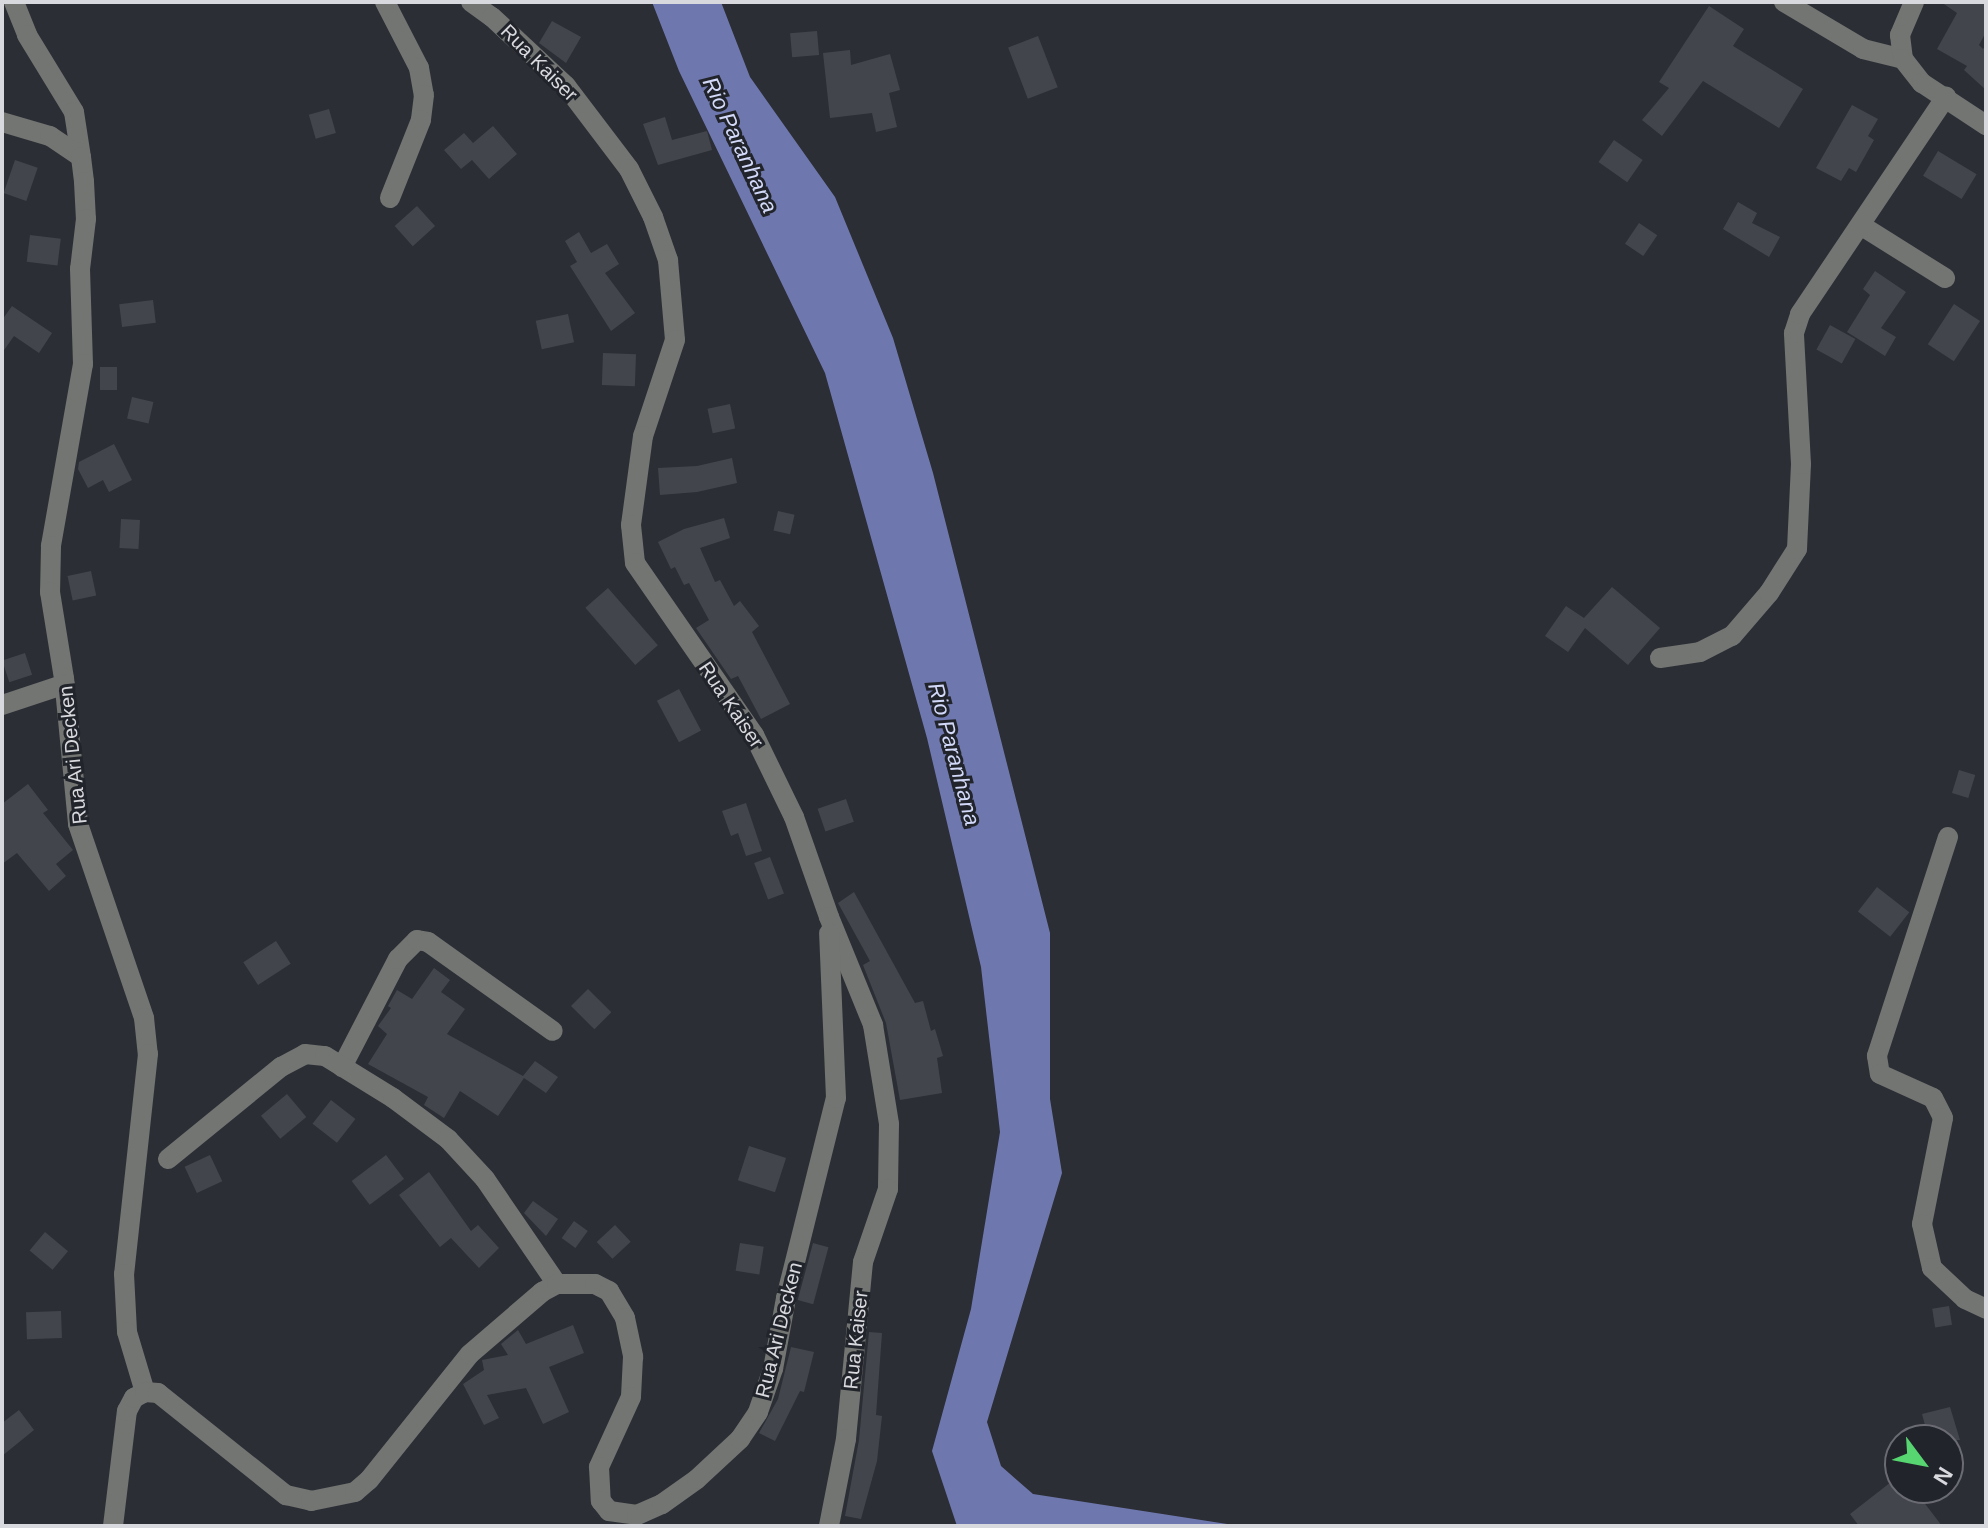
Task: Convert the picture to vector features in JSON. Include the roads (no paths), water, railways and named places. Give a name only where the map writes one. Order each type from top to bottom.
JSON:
[{"type":"street","name":"Rua Ari Decken","points":[[14,2],[27,35],[74,112],[81,157],[86,219],[80,269],[83,364],[51,546],[50,592],[65,684],[78,824],[144,1018],[148,1054],[124,1274],[127,1332],[145,1392]]},
{"type":"street","points":[[385,2],[419,68],[424,95],[421,120],[390,198]]},
{"type":"street","name":"Rua Kaiser","points":[[471,2],[492,17],[566,86],[629,169],[653,217],[668,260],[675,340],[643,436],[631,525],[635,563],[660,605],[754,735],[794,817],[829,917],[873,1025],[889,1124],[888,1189],[863,1262],[846,1439],[829,1526]]},
{"type":"street","points":[[1784,2],[1863,49],[1903,59]]},
{"type":"street","points":[[1914,2],[1900,35],[1903,59],[1922,83],[1986,125]]},
{"type":"street","points":[[1660,658],[1716,647],[1732,636],[1769,593],[1797,549],[1801,464],[1794,333],[1800,314],[1946,97]]},
{"type":"street","points":[[2,122],[50,136],[81,157]]},
{"type":"street","points":[[1862,226],[1945,278]]},
{"type":"street","points":[[2,705],[65,684]]},
{"type":"street","points":[[1948,837],[1877,1056],[1880,1074],[1933,1098],[1943,1118],[1922,1224],[1932,1268],[1965,1299],[1986,1309]]},
{"type":"street","name":"Rua Ari Decken","points":[[557,1284],[595,1284],[609,1291],[625,1318],[635,1378],[631,1397],[599,1467],[598,1484],[601,1501],[609,1511],[637,1515],[662,1504],[697,1479],[740,1439],[758,1412],[773,1369],[786,1298],[836,1098],[829,917]]},
{"type":"street","points":[[342,1067],[398,959],[417,940],[428,942],[553,1031]]},
{"type":"street","points":[[113,1526],[127,1411],[134,1398],[145,1392],[158,1393],[286,1495],[311,1501],[355,1492],[369,1480],[470,1354],[542,1292],[557,1284],[485,1179],[448,1139],[393,1098],[325,1056],[305,1054],[281,1067],[168,1159]]},
{"type":"water","name":"Rio Paranhana","points":[[652,2],[721,2],[750,77],[835,197],[893,338],[933,473],[1050,933],[1050,1099],[1062,1173],[987,1422],[1001,1466],[1033,1494],[1240,1526],[957,1526],[932,1451],[971,1309],[1000,1132],[981,967],[927,738],[825,373],[679,71]]}]
